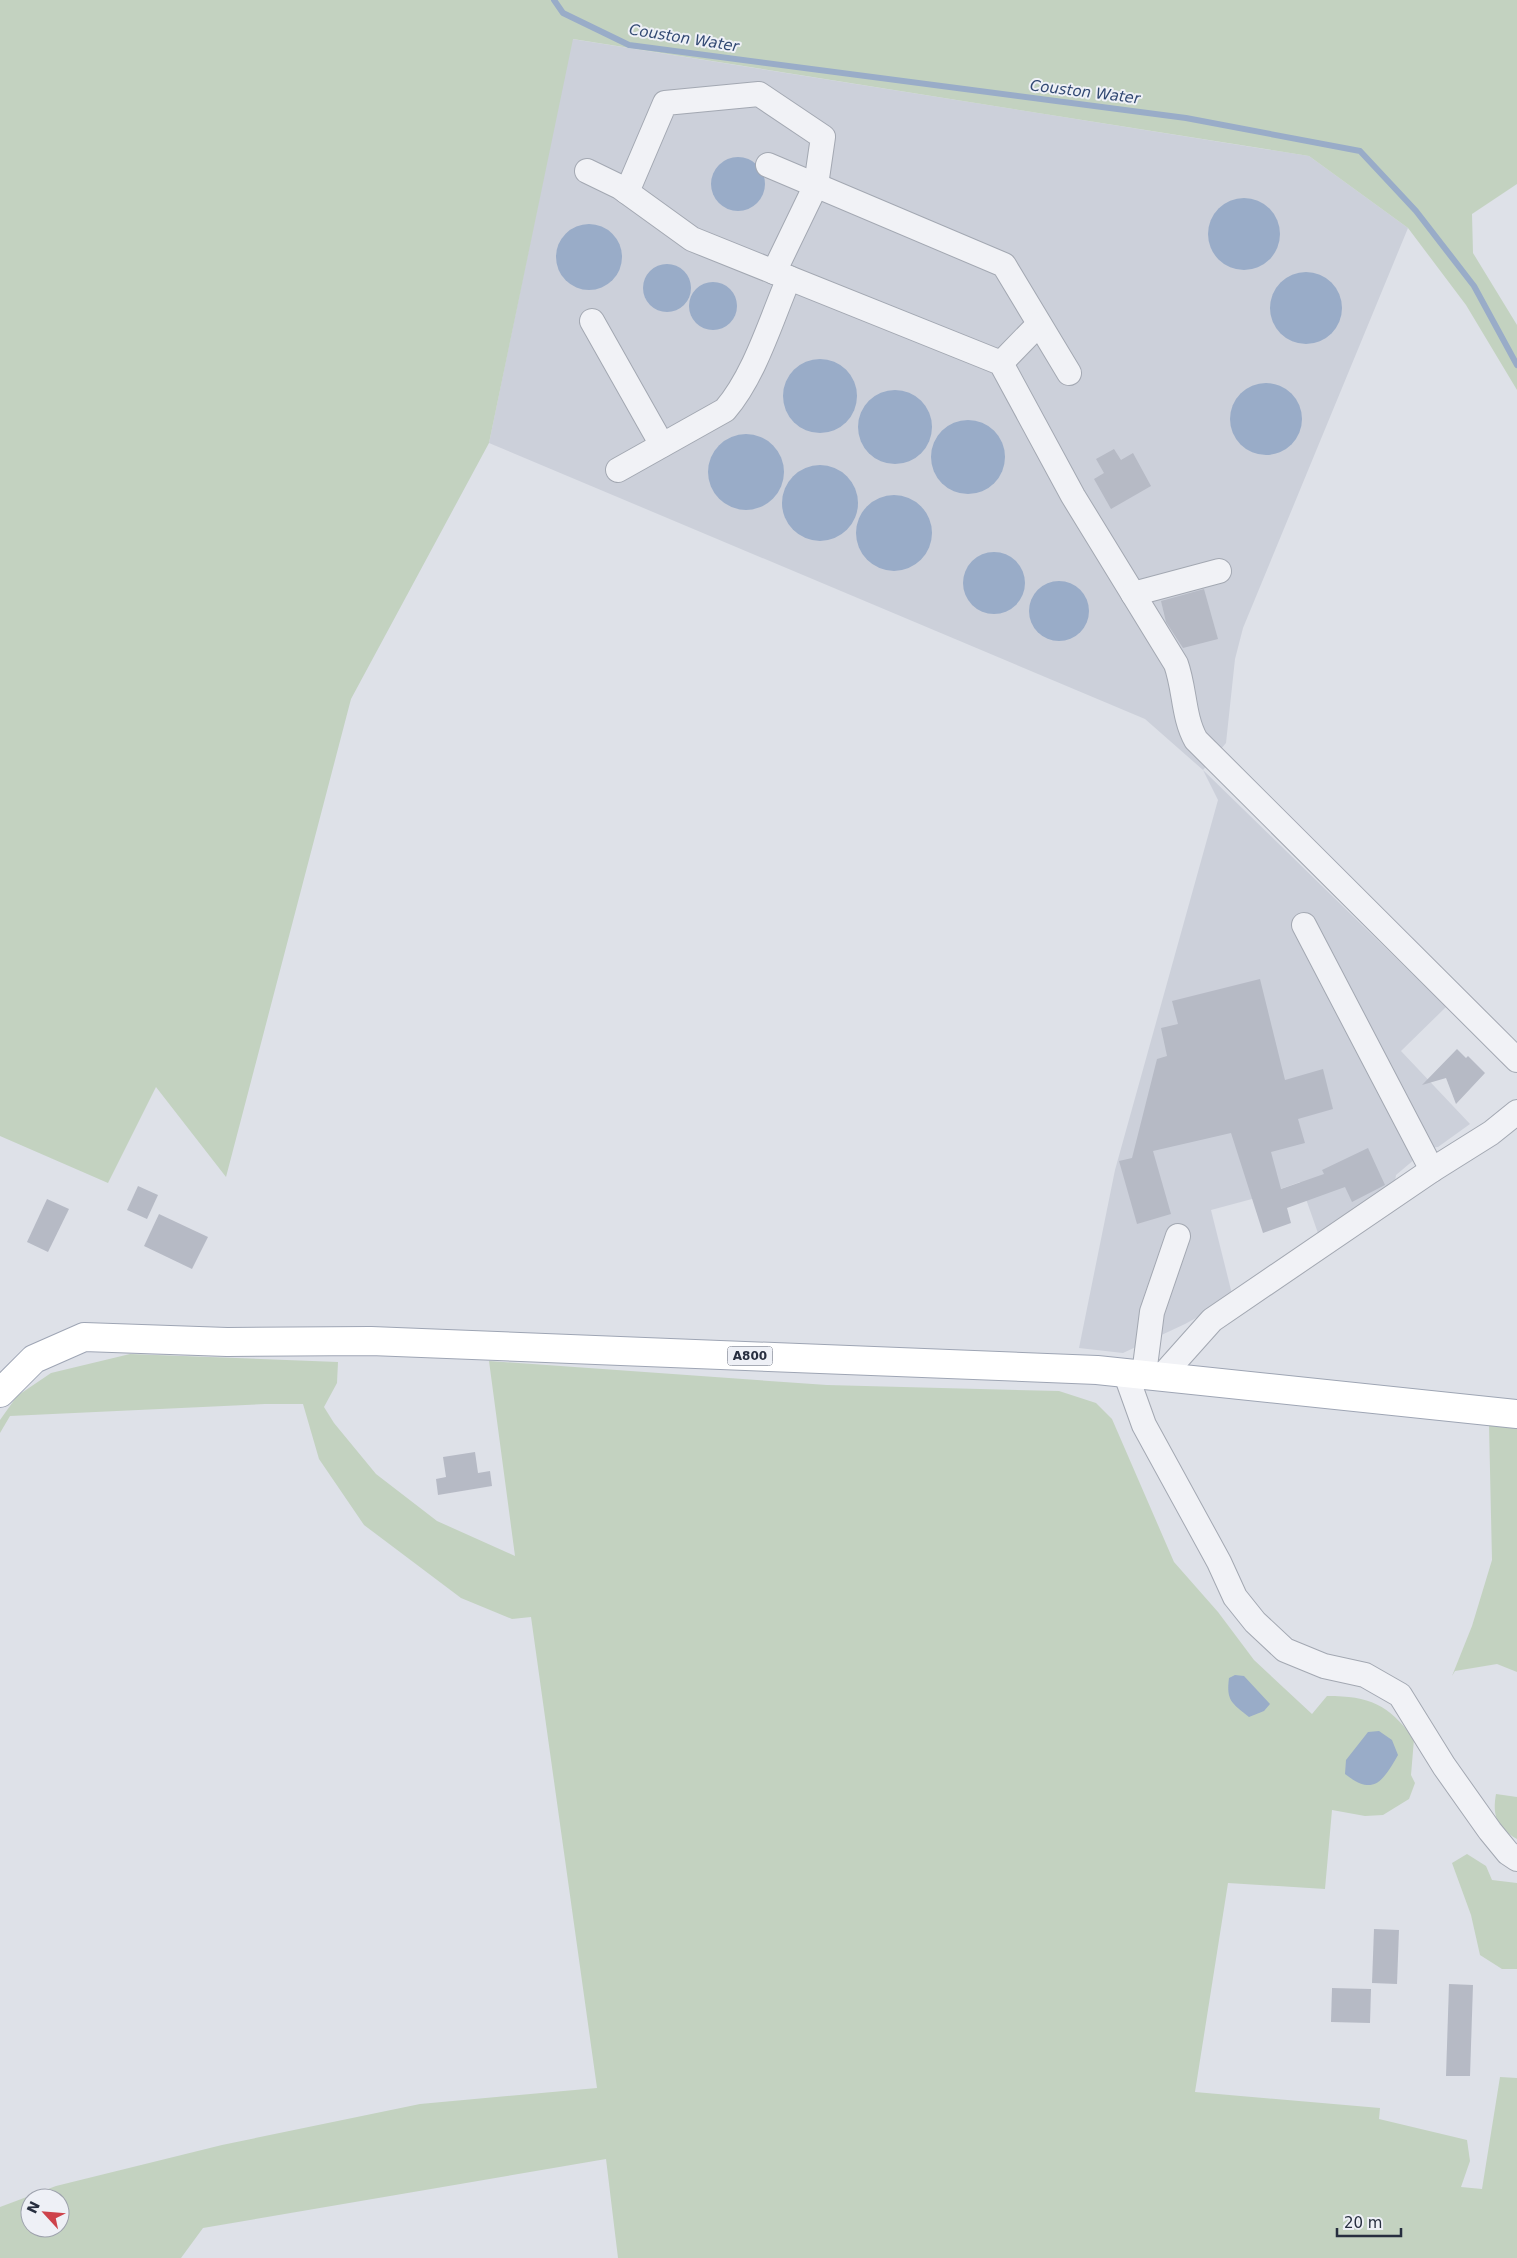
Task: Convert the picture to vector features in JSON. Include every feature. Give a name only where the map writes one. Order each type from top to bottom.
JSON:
[{"type":"main road","name":"A800","points":[[0,1392],[34,1359],[84,1337],[227,1342],[371,1342],[1144,1374],[1517,1414]]},
{"type":"street","points":[[618,470],[725,410],[736,397],[749,372],[782,275],[816,185],[823,138],[759,94],[665,103],[627,192]]},
{"type":"street","points":[[768,165],[1004,266],[1068,372]]},
{"type":"street","points":[[587,172],[627,192],[692,239],[1001,363],[1073,496],[1176,664],[1181,678],[1189,727],[1196,740],[1517,1060]]},
{"type":"street","points":[[592,321],[662,445]]},
{"type":"street","points":[[1001,363],[1039,324]]},
{"type":"street","points":[[1133,594],[1218,571]]},
{"type":"street","points":[[1304,925],[1432,1170]]},
{"type":"street","points":[[1144,1374],[1212,1320],[1432,1170],[1491,1133],[1517,1112]]},
{"type":"street","points":[[1178,1236],[1152,1312],[1144,1374],[1144,1425],[1219,1562],[1235,1597],[1254,1622],[1285,1650],[1324,1666],[1365,1675],[1400,1695],[1444,1766],[1490,1831],[1508,1853],[1517,1859]]},
{"type":"shaded area","points":[[572,39],[1309,156],[1408,228],[1243,628],[1235,659],[1226,743],[1203,770],[1145,719],[489,443]]},
{"type":"shaded area","points":[[1203,770],[1446,1007],[1401,1051],[1470,1124],[1438,1147],[1428,1148],[1396,1175],[1394,1188],[1319,1236],[1300,1182],[1252,1199],[1211,1210],[1233,1298],[1185,1324],[1123,1353],[1079,1348],[1115,1170],[1218,800]]},
{"type":"green space","points":[[0,0],[1517,0],[1517,184],[1472,214],[1473,253],[1517,325],[1517,390],[1466,305],[1408,228],[1309,156],[573,39],[489,443],[351,699],[226,1177],[156,1087],[108,1183],[0,1136]]},
{"type":"green space","points":[[130,1354],[338,1362],[337,1383],[324,1407],[334,1423],[376,1474],[437,1521],[515,1556],[489,1361],[827,1385],[1059,1391],[1096,1403],[1112,1419],[1174,1562],[1218,1612],[1254,1660],[1312,1714],[1327,1696],[1367,1700],[1386,1710],[1405,1727],[1414,1739],[1411,1775],[1415,1783],[1409,1799],[1383,1815],[1365,1816],[1332,1810],[1325,1889],[1228,1883],[1195,2092],[1380,2108],[1379,2119],[1467,2140],[1470,2161],[1461,2187],[1482,2189],[1500,2077],[1517,2078],[1517,2258],[618,2258],[606,2159],[203,2228],[181,2258],[0,2258],[0,2207],[20,2200],[20,2238],[70,2238],[70,2188],[51,2188],[56,2186],[222,2145],[420,2104],[597,2088],[531,1617],[512,1619],[461,1598],[364,1525],[319,1459],[303,1404],[265,1404],[10,1416],[0,1433],[0,1420],[17,1396],[51,1373]]},
{"type":"green space","points":[[1489,1425],[1517,1427],[1517,1672],[1497,1664],[1455,1671],[1452,1676],[1472,1626],[1492,1560]]},
{"type":"green space","points":[[1496,1794],[1517,1797],[1517,1839],[1510,1835],[1497,1821],[1495,1809]]},
{"type":"green space","points":[[1467,1854],[1486,1866],[1492,1880],[1517,1883],[1517,1969],[1502,1969],[1480,1955],[1471,1915],[1452,1863]]},
{"type":"water","points":[[738,157],[748,159],[757,165],[763,174],[765,184],[763,194],[757,203],[748,209],[738,211],[728,209],[719,203],[713,194],[711,184],[713,174],[719,165],[728,159]]},
{"type":"water","points":[[1244,198],[1264,204],[1274,214],[1280,234],[1274,254],[1264,264],[1244,270],[1224,264],[1214,254],[1208,234],[1214,214],[1224,204]]},
{"type":"water","points":[[589,224],[602,227],[612,234],[619,244],[622,257],[619,270],[612,280],[602,287],[589,290],[576,287],[566,280],[559,270],[556,257],[559,244],[566,234],[576,227]]},
{"type":"water","points":[[667,264],[676,266],[684,271],[689,279],[691,288],[689,297],[684,305],[676,310],[667,312],[658,310],[650,305],[645,297],[643,288],[645,279],[650,271],[658,266]]},
{"type":"water","points":[[1306,272],[1326,278],[1336,288],[1342,308],[1336,328],[1326,338],[1306,344],[1286,338],[1276,328],[1270,308],[1276,288],[1286,278]]},
{"type":"water","points":[[708,282],[718,282],[730,289],[737,301],[737,311],[730,323],[718,330],[708,330],[700,326],[693,319],[689,311],[689,301],[693,293],[700,286]]},
{"type":"water","points":[[820,359],[841,365],[851,375],[857,396],[851,417],[841,427],[820,433],[799,427],[789,417],[783,396],[789,375],[799,365]]},
{"type":"water","points":[[1259,383],[1273,383],[1292,393],[1302,412],[1302,426],[1292,445],[1273,455],[1259,455],[1240,445],[1230,426],[1230,412],[1240,393]]},
{"type":"water","points":[[895,390],[916,396],[926,406],[932,427],[926,448],[916,458],[895,464],[874,458],[864,448],[858,427],[864,406],[874,396]]},
{"type":"water","points":[[968,420],[982,423],[994,431],[1002,443],[1005,457],[1002,471],[994,483],[982,491],[968,494],[954,491],[942,483],[934,471],[931,457],[934,443],[942,431],[954,423]]},
{"type":"water","points":[[746,434],[760,437],[773,445],[781,458],[784,472],[781,486],[773,499],[760,507],[746,510],[732,507],[719,499],[711,486],[708,472],[711,458],[719,445],[732,437]]},
{"type":"water","points":[[820,465],[835,468],[847,476],[855,488],[858,503],[855,518],[847,530],[835,538],[820,541],[805,538],[793,530],[785,518],[782,503],[785,488],[793,476],[805,468]]},
{"type":"water","points":[[887,495],[901,495],[915,501],[926,512],[932,526],[929,548],[921,560],[901,571],[887,571],[873,565],[862,554],[856,540],[856,526],[862,512],[873,501]]},
{"type":"water","points":[[994,552],[1011,557],[1016,561],[1020,566],[1025,583],[1020,600],[1016,605],[1011,609],[994,614],[977,609],[972,605],[968,600],[963,583],[968,566],[972,561],[977,557]]},
{"type":"water","points":[[1059,581],[1071,583],[1084,594],[1089,611],[1087,623],[1076,636],[1059,641],[1047,639],[1034,628],[1029,611],[1031,599],[1042,586]]},
{"type":"water","points":[[1235,1675],[1244,1676],[1270,1704],[1264,1711],[1249,1717],[1234,1705],[1228,1692],[1228,1686],[1229,1678]]},
{"type":"water","points":[[1379,1731],[1392,1740],[1398,1755],[1382,1779],[1377,1783],[1371,1785],[1355,1781],[1345,1774],[1346,1760],[1368,1732]]},
{"type":"building","points":[[1114,449],[1121,460],[1133,453],[1151,486],[1111,509],[1094,479],[1104,473],[1096,459]]},
{"type":"building","points":[[1204,589],[1218,639],[1183,648],[1166,622],[1161,601]]},
{"type":"building","points":[[1260,979],[1285,1080],[1323,1069],[1333,1109],[1298,1119],[1305,1143],[1271,1152],[1281,1189],[1324,1174],[1322,1170],[1368,1148],[1385,1185],[1352,1202],[1345,1187],[1287,1208],[1291,1223],[1263,1233],[1231,1133],[1153,1151],[1171,1214],[1137,1224],[1119,1161],[1132,1158],[1157,1059],[1167,1056],[1161,1028],[1178,1024],[1172,1001]]},
{"type":"building","points":[[1457,1049],[1466,1058],[1468,1056],[1485,1073],[1456,1104],[1446,1078],[1422,1085]]},
{"type":"building","points":[[138,1186],[158,1195],[147,1219],[127,1210]]},
{"type":"building","points":[[47,1199],[69,1209],[48,1252],[27,1242]]},
{"type":"building","points":[[159,1214],[208,1237],[192,1269],[144,1246]]},
{"type":"building","points":[[475,1452],[478,1473],[490,1471],[492,1486],[438,1495],[436,1479],[446,1477],[443,1457]]},
{"type":"building","points":[[1374,1929],[1399,1930],[1397,1984],[1372,1983]]},
{"type":"building","points":[[1449,1984],[1473,1985],[1470,2076],[1446,2076]]},
{"type":"building","points":[[1332,1988],[1371,1989],[1370,2023],[1331,2022]]},
{"type":"waterway","name":"Couston Water","points":[[554,0],[563,13],[629,45],[1186,118],[1360,151],[1416,211],[1474,286],[1517,365]]}]
